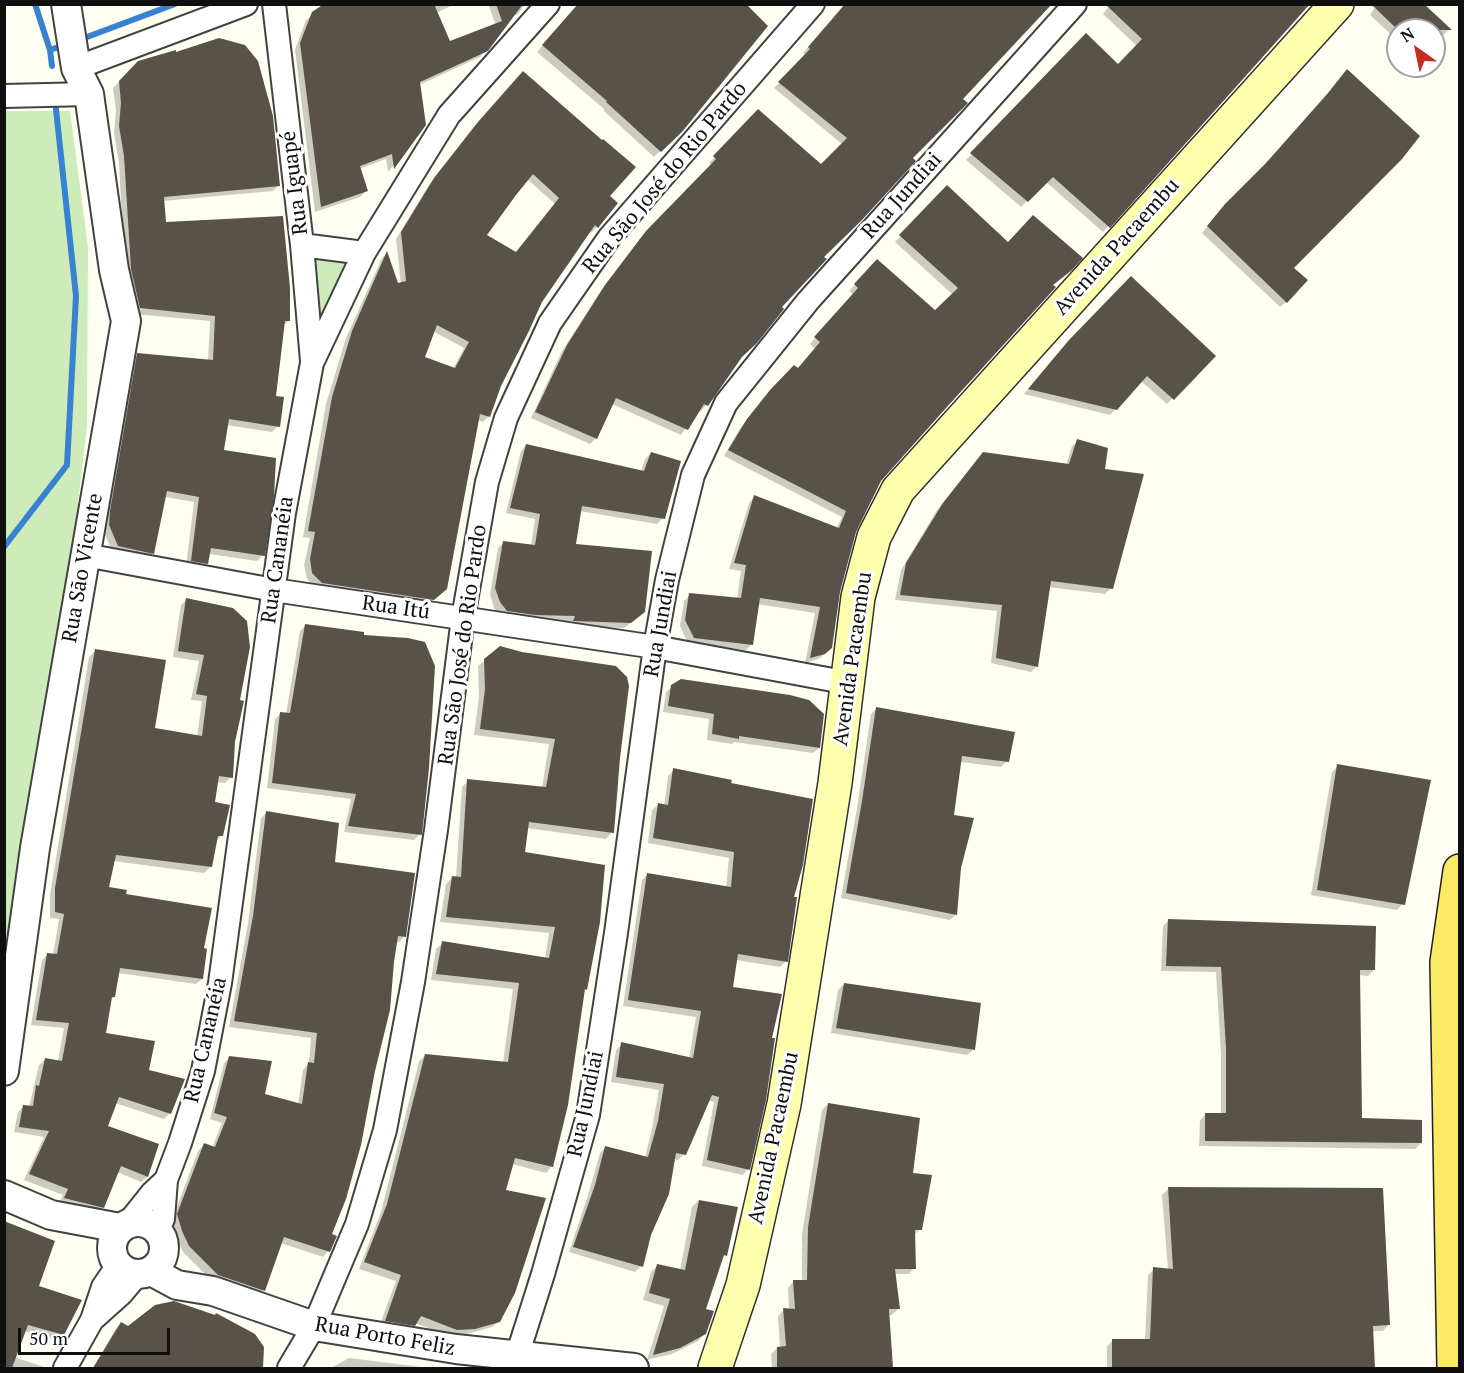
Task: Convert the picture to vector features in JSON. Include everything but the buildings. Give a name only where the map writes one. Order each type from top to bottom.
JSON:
[{"type":"main road","name":"Avenida Pacaembu","points":[[716,1368],[743,1285],[783,1104],[815,915],[849,683],[858,597],[874,537],[898,490],[1337,4]]},
{"type":"main road","points":[[1454,1368],[1447,962],[1460,871]]},
{"type":"street","name":"Rua São Vicente","points":[[4,1071],[35,848],[126,321],[114,270],[89,94],[76,68],[66,4]]},
{"type":"street","points":[[76,68],[246,4]]},
{"type":"street","name":"Rua Iguapé","points":[[274,4],[302,245],[312,363]]},
{"type":"street","name":"Rua Cananéia","points":[[161,1238],[166,1180],[202,1071],[220,983],[284,513],[312,363],[364,253],[449,115],[548,4]]},
{"type":"street","name":"Rua São José do Rio Pardo","points":[[290,1368],[314,1326],[357,1224],[385,1130],[426,900],[463,618],[490,471],[506,418],[550,323],[609,238],[813,4]]},
{"type":"street","name":"Rua Jundiai","points":[[513,1362],[543,1274],[588,1115],[616,933],[655,646],[667,580],[693,475],[726,403],[808,301],[1075,4]]},
{"type":"street","points":[[4,96],[89,94]]},
{"type":"street","points":[[302,245],[364,253]]},
{"type":"street","name":"Rua Itú","points":[[86,555],[274,590],[655,646],[849,683]]},
{"type":"street","name":"Rua Cananéia","points":[[65,1368],[92,1320],[122,1293],[128,1253],[152,1193],[166,1180]]},
{"type":"street","name":"Rua Porto Feliz","points":[[4,1196],[51,1215],[73,1232],[128,1253],[177,1285],[213,1291],[314,1326],[456,1349],[513,1362],[634,1368]]},
{"type":"street","points":[[138,1221],[148,1223],[161,1238],[164,1256],[159,1265],[128,1253],[138,1221]]},
{"type":"street","name":"Rua Porto Feliz","points":[[161,1238],[213,1291]]},
{"type":"green space","points":[[5,111],[70,111],[88,247],[87,426],[73,547],[5,968]]},
{"type":"green space","points":[[314,259],[346,263],[321,318]]},
{"type":"waterway","points":[[35,4],[50,50],[52,66]]},
{"type":"waterway","points":[[79,40],[175,4]]},
{"type":"waterway","points":[[50,50],[64,45]]},
{"type":"waterway","points":[[4,547],[67,465],[76,296],[55,100]]}]
